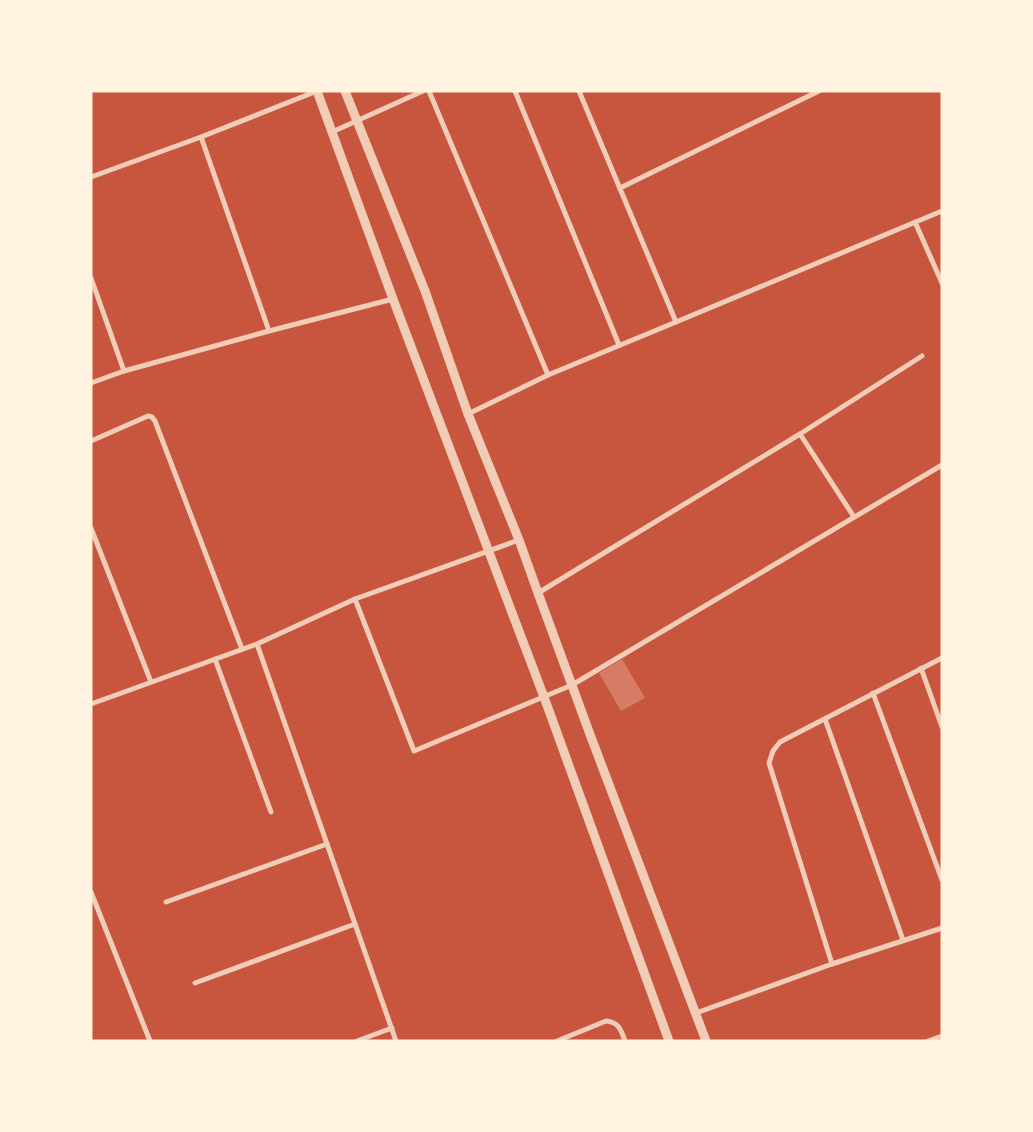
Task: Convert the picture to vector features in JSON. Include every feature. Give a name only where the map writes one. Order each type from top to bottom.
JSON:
[{"type":"street","points":[[91,177],[201,137],[317,91],[393,299],[544,696],[669,1041]]},
{"type":"street","points":[[345,91],[425,291],[468,414],[520,540],[572,685],[706,1041]]},
{"type":"street","points":[[332,132],[423,91]]},
{"type":"street","points":[[429,91],[548,375]]},
{"type":"street","points":[[515,91],[619,345]]},
{"type":"street","points":[[579,91],[676,322]]},
{"type":"street","points":[[620,188],[819,91]]},
{"type":"street","points":[[201,137],[268,331]]},
{"type":"street","points":[[468,414],[548,375],[942,211]]},
{"type":"street","points":[[916,222],[942,283]]},
{"type":"street","points":[[92,282],[124,371]]},
{"type":"street","points":[[91,383],[124,371],[393,299]]},
{"type":"street","points":[[538,593],[800,434],[922,356]]},
{"type":"street","points":[[91,441],[148,416],[152,417],[155,421],[242,649]]},
{"type":"street","points":[[800,434],[854,517]]},
{"type":"street","points":[[355,599],[414,751],[572,685],[942,465]]},
{"type":"street","points":[[91,528],[151,682]]},
{"type":"street","points":[[91,704],[257,644],[355,599],[520,540]]},
{"type":"street","points":[[257,644],[396,1041]]},
{"type":"street","points":[[832,964],[769,763],[773,750],[780,742],[942,658]]},
{"type":"street","points":[[215,659],[271,812]]},
{"type":"street","points":[[921,668],[942,727]]},
{"type":"street","points":[[873,693],[942,880]]},
{"type":"street","points":[[825,719],[902,940]]},
{"type":"street","points":[[166,902],[327,844]]},
{"type":"street","points":[[91,892],[150,1041]]},
{"type":"street","points":[[195,983],[355,924]]},
{"type":"street","points":[[696,1013],[832,964],[942,928]]},
{"type":"street","points":[[557,1041],[606,1021],[618,1025],[625,1041]]},
{"type":"street","points":[[357,1041],[392,1028]]},
{"type":"street","points":[[928,1041],[942,1036]]},
{"type":"building","points":[[622,659],[645,698],[621,711],[599,673]]}]
